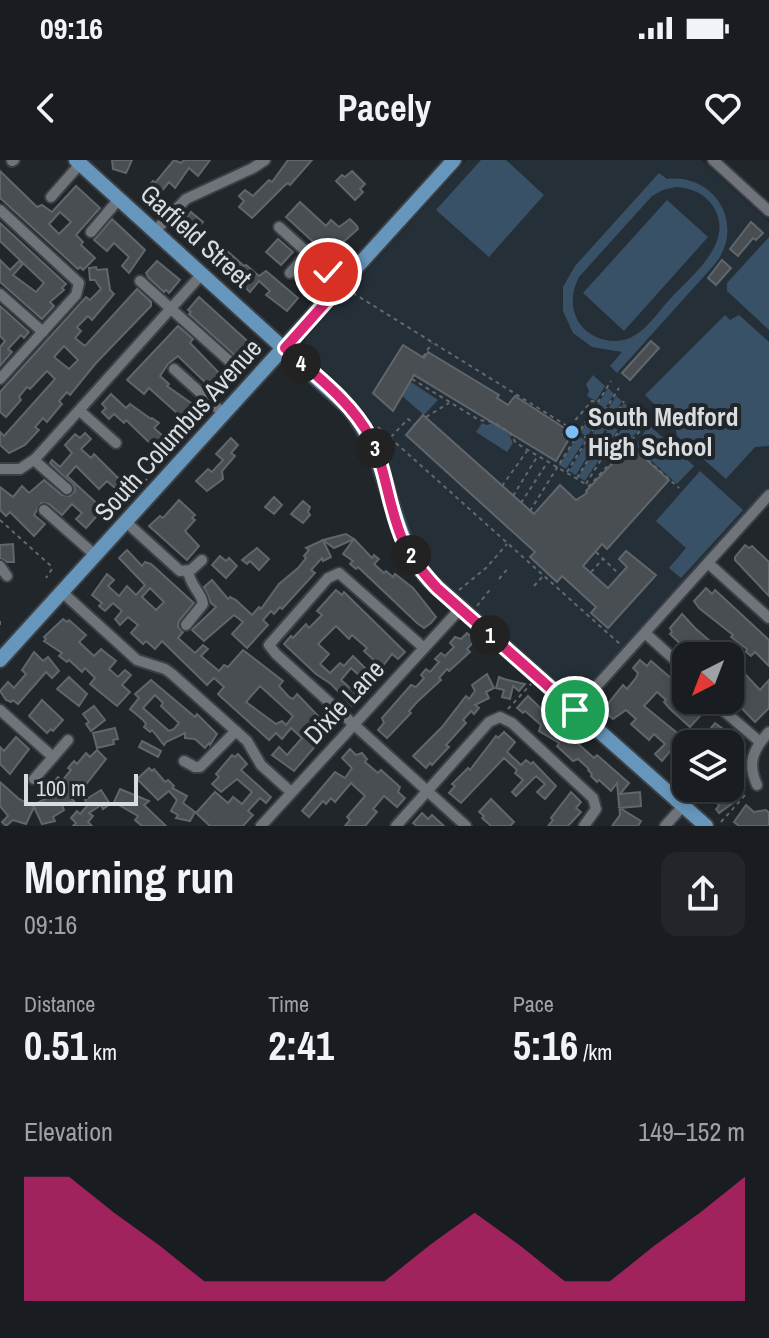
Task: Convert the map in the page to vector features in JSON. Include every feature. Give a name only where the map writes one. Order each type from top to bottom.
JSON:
[{"type":"main road","name":"South Columbus Avenue","points":[[0,660],[95,555],[122,516],[285,348],[348,289],[454,160]]},
{"type":"main road","name":"Garfield Street","points":[[78,162],[341,398],[364,427],[375,449],[404,543],[428,579],[706,826]]},
{"type":"street","points":[[155,231],[186,199],[265,160]]},
{"type":"street","points":[[713,160],[769,211]]},
{"type":"street","points":[[51,197],[78,162]]},
{"type":"street","points":[[91,232],[119,199]]},
{"type":"street","points":[[0,210],[79,283],[76,295],[0,377]]},
{"type":"street","points":[[279,227],[348,289]]},
{"type":"street","points":[[290,273],[308,253]]},
{"type":"street","points":[[0,469],[20,469],[34,460],[202,274]]},
{"type":"street","points":[[140,281],[236,367]]},
{"type":"street","points":[[0,294],[43,332]]},
{"type":"street","points":[[174,369],[224,414]]},
{"type":"street","points":[[80,411],[116,443]]},
{"type":"street","points":[[34,460],[67,489]]},
{"type":"street","points":[[575,710],[769,495]]},
{"type":"street","points":[[44,510],[95,555]]},
{"type":"street","points":[[122,516],[176,568],[188,571]]},
{"type":"street","points":[[188,571],[202,560]]},
{"type":"street","points":[[708,563],[769,618]]},
{"type":"street","points":[[0,566],[7,576]]},
{"type":"street","points":[[186,625],[203,604],[201,596],[191,584],[188,571]]},
{"type":"street","points":[[424,648],[343,574],[336,573],[328,578],[269,645],[466,826]]},
{"type":"street","points":[[62,592],[137,660],[165,669],[236,731],[247,741],[261,765],[291,792]]},
{"type":"street","name":"Dixie Lane","points":[[261,826],[460,609]]},
{"type":"street","points":[[645,633],[672,657]]},
{"type":"street","points":[[0,710],[53,757]]},
{"type":"street","points":[[727,714],[760,742]]},
{"type":"street","points":[[396,826],[489,722],[504,717],[590,794],[596,805],[584,826]]},
{"type":"street","points":[[184,761],[200,767],[236,731]]},
{"type":"street","points":[[757,785],[751,762],[760,742],[769,732]]},
{"type":"street","points":[[34,779],[68,740]]},
{"type":"street","points":[[665,826],[682,807]]},
{"type":"path","points":[[348,289],[617,457]]},
{"type":"path","points":[[423,357],[432,342]]},
{"type":"path","points":[[412,379],[479,420],[493,422],[527,450],[589,486],[652,418]]},
{"type":"path","points":[[530,511],[611,381]]},
{"type":"path","points":[[566,473],[619,388]]},
{"type":"path","points":[[569,427],[592,401],[597,403]]},
{"type":"path","points":[[576,479],[624,401]]},
{"type":"path","points":[[426,417],[451,402]]},
{"type":"path","points":[[585,484],[636,403]]},
{"type":"path","points":[[391,438],[408,419],[415,425]]},
{"type":"path","points":[[378,427],[621,645]]},
{"type":"path","points":[[122,516],[150,473],[189,434]]},
{"type":"path","points":[[629,443],[679,488]]},
{"type":"path","points":[[502,486],[527,450]]},
{"type":"path","points":[[513,496],[538,456]]},
{"type":"path","points":[[521,503],[547,462]]},
{"type":"path","points":[[0,520],[51,566],[46,578]]},
{"type":"path","points":[[459,590],[486,568],[508,544]]},
{"type":"path","points":[[596,552],[620,575]]},
{"type":"path","points":[[515,560],[520,555]]},
{"type":"path","points":[[591,572],[603,559]]},
{"type":"path","points":[[499,579],[509,567]]},
{"type":"path","points":[[534,586],[544,575]]},
{"type":"path","points":[[477,606],[492,587]]},
{"type":"path","points":[[0,621],[0,628]]},
{"type":"path","points":[[508,709],[531,684]]},
{"type":"path","points":[[721,822],[746,794]]},
{"type":"shaded area","name":"South Medford High School","points":[[467,160],[701,160],[769,222],[769,487],[578,696],[566,693],[438,578],[426,563],[407,528],[386,455],[373,427],[353,399],[304,351],[306,338]]},
{"type":"shaded area","points":[[481,160],[506,160],[544,195],[489,257],[436,210]]},
{"type":"shaded area","points":[[659,173],[667,179],[684,179],[699,184],[721,205],[726,218],[724,249],[715,264],[617,373],[610,366],[622,352],[592,347],[573,333],[563,311],[563,287],[575,266]],"holes":[[[682,188],[706,198],[719,219],[719,232],[708,257],[636,335],[616,341],[590,334],[580,324],[573,306],[574,289],[579,277],[652,196],[663,190]]]},
{"type":"shaded area","points":[[667,200],[708,237],[624,331],[583,293]]},
{"type":"shaded area","points":[[769,237],[769,330],[727,291],[727,283]]},
{"type":"shaded area","points":[[725,315],[730,320],[739,315],[769,342],[769,446],[755,447],[726,479],[677,436],[675,425],[645,395]]},
{"type":"shaded area","points":[[593,375],[605,386],[596,401],[587,396],[589,391],[586,384]]},
{"type":"shaded area","points":[[411,382],[438,400],[424,415],[402,396]]},
{"type":"shaded area","points":[[608,388],[614,394],[587,437],[580,432]]},
{"type":"shaded area","points":[[616,396],[622,401],[597,443],[590,438]]},
{"type":"shaded area","points":[[624,403],[631,409],[606,448],[599,444]]},
{"type":"shaded area","points":[[633,411],[646,422],[616,455],[608,450]]},
{"type":"shaded area","points":[[482,423],[492,423],[508,433],[513,443],[507,452],[476,432]]},
{"type":"shaded area","points":[[649,425],[694,466],[677,484],[635,446]]},
{"type":"shaded area","points":[[578,436],[585,440],[566,469],[559,465]]},
{"type":"shaded area","points":[[588,441],[594,445],[576,475],[569,471]]},
{"type":"shaded area","points":[[597,447],[604,452],[585,481],[578,477]]},
{"type":"shaded area","points":[[700,471],[743,510],[681,578],[669,568],[686,548],[656,521]]},
{"type":"building","points":[[112,160],[132,160],[126,173],[113,169]]},
{"type":"building","points":[[174,160],[181,163],[184,160],[210,160],[198,176],[189,168],[175,188],[169,182],[154,207],[141,195]]},
{"type":"building","points":[[288,160],[312,160],[290,185],[284,186],[252,218],[239,207],[244,201],[239,196],[245,190],[253,196],[269,180],[272,182]]},
{"type":"building","points":[[0,171],[37,207],[42,205],[52,212],[76,186],[100,208],[76,235],[83,242],[81,245],[95,258],[83,270],[78,269],[0,198]],"holes":[[[60,212],[71,222],[59,234],[49,224]]]},
{"type":"building","points":[[352,171],[365,184],[360,189],[363,192],[355,200],[336,181]]},
{"type":"building","points":[[300,202],[326,226],[331,220],[339,227],[350,219],[357,226],[358,229],[341,244],[344,249],[333,260],[286,217]]},
{"type":"building","points":[[191,212],[203,222],[190,236],[179,227]]},
{"type":"building","points":[[112,219],[145,250],[129,273],[122,266],[129,257],[114,243],[107,251],[94,240]]},
{"type":"building","points":[[751,222],[763,233],[756,240],[753,238],[738,256],[730,249]]},
{"type":"building","points":[[0,223],[66,284],[62,288],[64,290],[50,302],[54,306],[42,319],[0,282],[0,260],[10,270],[19,261],[23,264],[13,275],[36,292],[44,283],[0,241]]},
{"type":"building","points":[[278,239],[293,252],[281,265],[266,252]]},
{"type":"building","points":[[216,241],[244,266],[259,276],[266,271],[298,298],[287,311],[266,295],[270,291],[259,281],[250,292],[208,250]]},
{"type":"building","points":[[722,260],[731,268],[716,285],[708,278]]},
{"type":"building","points":[[157,261],[180,280],[169,293],[164,292],[146,273]]},
{"type":"building","points":[[89,268],[107,269],[110,290],[114,294],[92,320],[88,316],[77,327],[81,331],[75,338],[85,346],[137,289],[151,302],[151,306],[70,395],[67,392],[59,401],[62,404],[47,422],[43,418],[35,427],[39,430],[25,445],[9,453],[0,445],[0,432],[4,436],[55,379],[47,371],[30,389],[27,387],[19,397],[21,400],[6,417],[0,412],[0,392],[86,297],[90,300],[101,289],[95,280],[90,280]],"holes":[[[64,346],[78,360],[69,369],[54,357]]]},
{"type":"building","points":[[199,297],[254,347],[243,359],[240,356],[239,359],[189,314],[191,312],[188,310]]},
{"type":"building","points":[[0,306],[29,332],[24,338],[21,335],[8,349],[12,352],[0,366],[0,347],[5,341],[0,336]]},
{"type":"building","points":[[178,326],[193,339],[190,343],[223,377],[212,389],[178,356],[168,364],[160,376],[169,384],[167,386],[201,410],[186,428],[178,414],[149,388],[144,394],[127,380]]},
{"type":"building","points":[[651,341],[659,348],[630,380],[622,373]]},
{"type":"building","points":[[403,345],[424,358],[428,352],[499,395],[497,398],[508,405],[515,396],[566,429],[563,435],[569,439],[556,461],[414,375],[393,411],[373,393]]},
{"type":"building","points":[[111,394],[126,408],[130,404],[159,423],[154,428],[173,445],[158,456],[152,451],[155,448],[126,420],[124,423],[114,414],[109,419],[102,412],[106,408],[102,404]]},
{"type":"building","points":[[423,415],[534,514],[560,485],[576,500],[587,493],[630,445],[669,480],[607,549],[602,544],[583,566],[608,588],[627,567],[619,559],[626,551],[656,575],[608,628],[591,613],[596,607],[562,576],[557,582],[530,557],[535,552],[406,435]]},
{"type":"building","points":[[85,433],[91,439],[81,449],[91,458],[94,454],[118,478],[129,474],[136,480],[123,495],[107,481],[99,489],[76,466],[67,476],[103,509],[86,528],[76,519],[82,513],[72,504],[62,515],[49,504],[41,503],[34,515],[45,524],[34,536],[10,512],[6,516],[0,510],[0,487],[13,497],[22,486],[29,493],[44,480],[62,495],[70,496],[75,491],[74,486],[50,463],[52,460],[60,467],[72,453],[65,445],[75,434],[80,438]]},
{"type":"building","points":[[231,438],[238,445],[231,453],[235,456],[222,471],[223,479],[207,491],[196,481],[208,469],[212,472],[223,460],[216,454]]},
{"type":"building","points":[[274,497],[282,505],[274,514],[265,507]]},
{"type":"building","points":[[179,500],[195,515],[192,518],[195,520],[185,531],[199,546],[187,560],[149,526],[160,516],[163,518]]},
{"type":"building","points":[[303,501],[310,507],[310,515],[303,523],[291,514]]},
{"type":"building","points":[[346,534],[354,539],[334,548],[323,540]]},
{"type":"building","points":[[354,539],[372,558],[374,555],[379,559],[374,564],[384,573],[386,571],[393,577],[395,574],[413,588],[436,617],[431,623],[424,628],[417,623],[358,567],[356,569],[350,564],[353,561],[343,554]]},
{"type":"building","points":[[323,540],[331,557],[323,561],[322,558],[311,570],[315,573],[282,609],[280,607],[274,614],[271,611],[263,620],[268,625],[247,648],[232,634],[243,622],[234,615],[204,641],[192,630],[216,607],[204,587],[212,580],[228,599],[236,600],[252,615],[298,568],[306,558],[304,556],[309,550],[306,548]]},
{"type":"building","points":[[13,544],[14,562],[0,558],[0,545]]},
{"type":"building","points":[[745,545],[749,548],[752,546],[769,562],[769,596],[735,560]]},
{"type":"building","points":[[257,548],[269,559],[259,570],[250,561],[247,564],[242,560]]},
{"type":"building","points":[[127,550],[142,566],[145,562],[151,564],[194,603],[179,621],[178,627],[183,632],[178,638],[195,653],[203,645],[208,649],[201,656],[219,671],[224,665],[228,667],[243,650],[283,681],[279,686],[289,697],[293,699],[297,694],[323,721],[327,716],[335,723],[294,771],[272,755],[279,747],[287,755],[302,738],[291,728],[282,739],[276,733],[269,740],[218,694],[224,687],[214,678],[207,685],[162,641],[155,649],[146,641],[143,644],[131,633],[138,625],[128,617],[120,625],[115,619],[122,611],[113,603],[105,611],[99,606],[102,603],[92,595],[107,574],[114,580],[108,586],[119,596],[127,586],[136,595],[145,585],[119,558]],"holes":[[[150,588],[164,602],[156,610],[142,597]],[[260,686],[293,716],[286,725],[282,721],[276,724],[246,702]]]},
{"type":"building","points":[[220,556],[226,561],[229,558],[237,566],[226,578],[212,565]]},
{"type":"building","points":[[706,588],[712,594],[715,590],[769,640],[769,666],[755,652],[751,656],[746,652],[744,642],[731,637],[733,635],[694,601]]},
{"type":"building","points":[[336,590],[342,595],[344,592],[405,652],[398,659],[392,654],[383,666],[385,668],[368,682],[371,684],[352,706],[284,644],[306,624],[309,628],[322,615],[317,611]],"holes":[[[336,626],[349,639],[352,635],[367,648],[364,651],[377,663],[369,672],[353,656],[344,666],[340,663],[330,673],[320,664],[329,654],[318,644]],[[351,668],[361,677],[350,688],[341,680]]]},
{"type":"building","points":[[682,614],[711,642],[678,642],[670,634],[670,628]]},
{"type":"building","points":[[63,619],[69,620],[86,635],[79,642],[94,656],[101,649],[116,661],[109,669],[118,677],[125,670],[131,675],[122,685],[130,692],[117,706],[90,684],[95,678],[85,668],[82,672],[44,641],[44,637]]},
{"type":"building","points":[[467,633],[475,640],[467,649],[470,652],[449,671],[447,669],[439,678],[441,680],[417,702],[409,711],[411,713],[387,738],[378,730],[384,723],[382,718],[411,685],[416,687],[424,678],[421,675],[426,669],[430,672],[439,662],[435,659],[441,653],[445,656],[454,647],[450,643],[455,637],[461,639]]},
{"type":"building","points":[[34,652],[43,661],[48,657],[59,671],[52,678],[46,672],[18,704],[6,700],[0,691],[8,682],[14,688],[26,674],[22,670]]},
{"type":"building","points":[[640,660],[647,666],[651,661],[672,680],[672,711],[657,692],[644,706],[673,730],[672,749],[662,761],[655,754],[665,744],[654,734],[649,740],[631,724],[636,719],[626,710],[613,719],[603,710],[623,685],[627,689],[636,678],[638,673],[633,668]]},
{"type":"building","points":[[744,673],[760,690],[769,680],[769,708],[755,722],[744,711]]},
{"type":"building","points":[[487,674],[494,688],[486,692],[489,698],[475,705],[479,708],[463,720],[466,723],[446,745],[449,747],[426,768],[413,756],[442,727],[466,696],[469,699],[475,691],[472,685]]},
{"type":"building","points":[[69,677],[87,694],[79,706],[57,689]]},
{"type":"building","points":[[499,677],[525,684],[519,691],[513,686],[510,699],[502,697],[504,690],[496,688]]},
{"type":"building","points":[[151,680],[195,717],[197,714],[217,734],[205,748],[195,739],[185,738],[185,733],[164,745],[130,709],[139,698],[135,694]],"holes":[[[155,695],[163,703],[161,706],[179,723],[169,731],[143,708]]]},
{"type":"building","points":[[528,696],[560,727],[579,739],[576,742],[594,758],[597,755],[629,783],[620,794],[640,792],[641,806],[620,808],[641,821],[638,826],[612,826],[620,815],[617,783],[611,791],[599,780],[597,782],[578,759],[573,761],[557,746],[559,743],[539,731],[541,725],[517,708]]},
{"type":"building","points":[[42,700],[63,720],[47,733],[29,716]]},
{"type":"building","points":[[94,706],[105,720],[91,731],[83,714]]},
{"type":"building","points":[[676,714],[698,714],[700,716],[690,727]]},
{"type":"building","points":[[715,723],[723,729],[722,730],[709,730]]},
{"type":"building","points":[[115,728],[118,739],[113,740],[114,744],[97,748],[93,733]]},
{"type":"building","points":[[504,732],[515,742],[507,752],[521,765],[526,760],[531,764],[533,762],[556,786],[545,799],[537,792],[545,784],[536,776],[516,796],[512,792],[523,780],[504,758],[461,803],[449,793],[455,786],[452,784],[468,768],[470,770],[496,736],[498,738]]},
{"type":"building","points":[[16,737],[29,749],[10,774],[0,764],[0,747],[4,751]]},
{"type":"building","points":[[142,741],[161,751],[158,757],[139,747]]},
{"type":"building","points":[[350,749],[356,755],[362,753],[367,759],[365,762],[378,773],[381,770],[400,787],[398,792],[405,798],[397,807],[384,796],[373,809],[377,812],[365,826],[345,826],[350,820],[347,817],[365,796],[351,783],[335,802],[331,798],[326,804],[323,801],[309,817],[302,811],[335,772],[345,778],[352,768],[342,758]]},
{"type":"building","points":[[97,750],[106,759],[84,787],[81,784],[70,797],[74,801],[62,805],[64,810],[53,817],[55,821],[42,824],[33,805],[62,791],[53,783],[58,777],[62,781],[74,761],[77,764],[86,753],[90,757]]},
{"type":"building","points":[[238,754],[247,764],[241,770],[271,797],[266,803],[260,798],[248,811],[253,815],[243,826],[210,826],[196,813],[215,792],[228,803],[233,797],[242,804],[252,792],[237,779],[221,792],[212,784],[232,755],[235,757]]},
{"type":"building","points":[[149,768],[154,769],[165,782],[168,780],[174,786],[172,788],[187,796],[183,803],[195,812],[190,821],[176,818],[178,815],[171,811],[177,800],[169,791],[158,800],[137,779]]},
{"type":"building","points":[[0,782],[19,799],[34,807],[26,824],[13,820],[6,826],[2,822],[8,816],[0,806]]},
{"type":"building","points":[[120,789],[149,801],[144,805],[166,826],[142,826],[135,820],[138,816],[114,802]]},
{"type":"building","points":[[101,790],[110,804],[103,809],[101,805],[89,813],[93,816],[88,822],[92,826],[73,826],[76,823],[71,818],[88,805],[85,800]]},
{"type":"building","points":[[571,792],[581,802],[576,808],[581,812],[568,826],[548,826],[553,820],[551,818]]},
{"type":"building","points":[[491,799],[514,822],[510,826],[491,826],[482,818],[484,816],[479,812]]},
{"type":"building","points":[[716,802],[734,802],[719,813],[716,809],[719,806]]},
{"type":"building","points":[[746,805],[754,812],[766,810],[769,826],[739,826],[734,822]]},
{"type":"building","points":[[422,813],[428,819],[432,815],[444,826],[417,826],[413,823]]},
{"type":"place","name":"South Medford High School","points":[[572,432]]},
{"type":"route","points":[[328,272],[342,284],[285,348],[341,398],[364,427],[375,449],[399,531],[419,568],[437,588],[575,710]]}]
